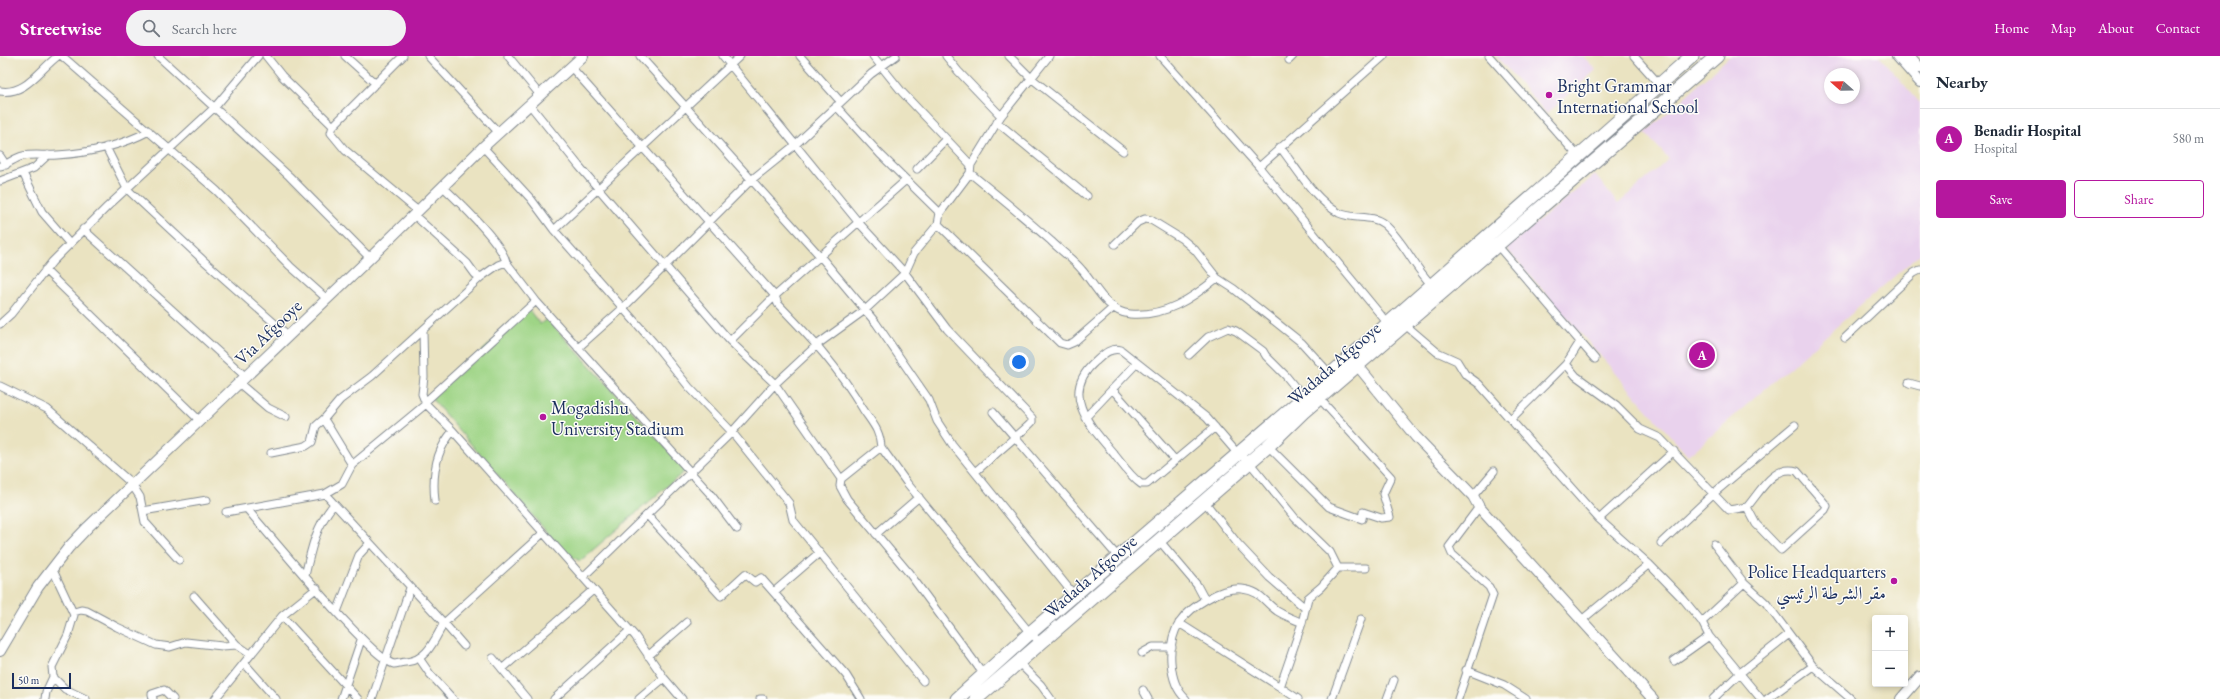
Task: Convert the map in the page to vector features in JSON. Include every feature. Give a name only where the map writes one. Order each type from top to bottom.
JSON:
[{"type":"highway","name":"Wadada Afgooye","points":[[976,699],[990,679],[1030,633],[1119,558],[1303,397],[1358,366],[1431,284],[1692,56]]},
{"type":"highway","name":"Wadada Afgooye","points":[[958,699],[1018,662],[1041,643],[1268,446],[1319,398],[1335,378],[1396,324],[1497,245],[1717,56]]},
{"type":"main road","name":"Via Afgooye","points":[[0,651],[52,568],[69,547],[131,483],[243,380],[483,147],[583,56]]},
{"type":"main road","points":[[1897,56],[1920,82]]},
{"type":"main road","points":[[1910,56],[1920,68]]},
{"type":"main road","points":[[1358,366],[1416,437],[1473,496],[1479,507],[1583,619],[1653,699]]},
{"type":"main road","points":[[1901,699],[1920,676]]},
{"type":"street","points":[[0,91],[10,92],[20,89],[58,56]]},
{"type":"street","points":[[62,56],[217,191],[290,266],[327,299]]},
{"type":"street","points":[[158,56],[289,176],[370,258]]},
{"type":"street","points":[[0,324],[11,314],[45,270],[83,229],[215,107],[258,56]]},
{"type":"street","points":[[266,56],[282,76],[333,126]]},
{"type":"street","points":[[344,56],[376,84]]},
{"type":"street","points":[[403,56],[333,126],[331,133],[345,150],[416,213],[467,263],[475,274],[481,277]]},
{"type":"street","points":[[428,56],[499,133]]},
{"type":"street","points":[[508,56],[540,95]]},
{"type":"street","points":[[640,56],[684,108],[820,256],[865,310],[890,342],[929,400],[943,432],[1074,596]]},
{"type":"street","points":[[723,56],[859,223],[905,273],[947,329],[1032,418],[1032,422],[1028,427],[975,472]]},
{"type":"street","points":[[554,230],[598,187],[740,56]]},
{"type":"street","points":[[800,56],[838,103],[906,180],[940,213]]},
{"type":"street","points":[[873,56],[902,92],[971,165]]},
{"type":"street","points":[[578,348],[623,308],[710,223],[750,181],[795,145],[838,103],[881,65],[896,56]]},
{"type":"street","points":[[946,56],[958,71],[1001,116]]},
{"type":"street","points":[[1009,56],[1031,78],[1123,151]]},
{"type":"street","points":[[583,577],[648,516],[732,432],[775,384],[818,344],[865,310],[905,273],[914,253],[938,224],[940,213],[970,173],[971,165],[997,122],[1049,56]]},
{"type":"street","points":[[1160,56],[1396,324],[1437,352],[1457,361],[1465,374],[1480,384],[1599,519],[1649,564],[1702,622],[1709,636],[1761,699]]},
{"type":"street","points":[[1259,167],[1375,59],[1384,56]]},
{"type":"street","points":[[1490,56],[1578,156]]},
{"type":"street","points":[[1634,56],[1659,84]]},
{"type":"street","points":[[571,67],[775,296],[778,304],[818,344],[845,378],[878,430],[881,447],[919,497],[1030,633],[1041,643]]},
{"type":"street","points":[[530,105],[730,342],[775,384],[841,480]]},
{"type":"street","points":[[997,122],[1087,196]]},
{"type":"street","points":[[0,156],[3,165],[22,156],[48,156],[106,147],[127,142],[149,131]]},
{"type":"street","points":[[917,168],[946,139]]},
{"type":"street","points":[[106,147],[127,189],[288,336]]},
{"type":"street","points":[[483,147],[531,199],[554,230],[623,308],[689,387],[732,432],[789,503],[793,520],[922,681]]},
{"type":"street","points":[[1280,147],[1311,188],[1327,204],[1345,215],[1376,220],[1385,225],[1408,252],[1419,272],[1431,284]]},
{"type":"street","points":[[0,181],[34,168],[48,156]]},
{"type":"street","points":[[24,173],[42,212],[70,243]]},
{"type":"street","points":[[970,173],[1007,203],[1081,269],[1095,289],[1114,307],[1129,314],[1167,311],[1201,291],[1217,278]]},
{"type":"street","points":[[730,342],[775,296],[906,180]]},
{"type":"street","points":[[442,186],[494,241],[503,253],[506,262],[536,301],[692,472],[738,529]]},
{"type":"street","points":[[1115,244],[1138,222],[1145,219],[1151,220],[1182,239],[1194,250],[1217,278],[1234,289],[1302,343],[1335,378]]},
{"type":"street","points":[[938,224],[1060,343],[1067,345],[1074,342],[1114,307]]},
{"type":"street","points":[[83,229],[243,380],[268,408],[286,417]]},
{"type":"street","points":[[1497,245],[1595,360]]},
{"type":"street","points":[[271,453],[306,446],[312,442],[316,426],[340,400],[372,376],[481,277],[498,265],[506,262]]},
{"type":"street","points":[[45,270],[199,420]]},
{"type":"street","points":[[1845,338],[1914,273],[1920,270]]},
{"type":"street","points":[[226,512],[325,494],[342,484],[352,465],[426,403],[536,301]]},
{"type":"street","points":[[1189,355],[1208,337],[1228,328],[1236,331],[1263,351],[1303,397]]},
{"type":"street","points":[[422,331],[424,377],[422,394],[426,403],[453,431],[542,534],[583,577],[635,636],[664,678],[682,699]]},
{"type":"street","points":[[1511,419],[1566,364],[1580,342]]},
{"type":"street","points":[[1214,426],[1147,484],[1141,484],[1085,418],[1080,399],[1080,383],[1087,369],[1107,352],[1116,349],[1121,350],[1193,406],[1214,426],[1238,454],[1249,462],[1296,518],[1330,552],[1338,568]]},
{"type":"street","points":[[1085,418],[1137,363]]},
{"type":"street","points":[[1566,364],[1576,376],[1616,405],[1640,429],[1660,438],[1729,510],[1747,508],[1775,474],[1780,471],[1791,470],[1797,471],[1827,506],[1825,510],[1781,550],[1756,524],[1747,508]]},
{"type":"street","points":[[1909,383],[1920,386]]},
{"type":"street","points":[[0,386],[47,409],[131,483],[140,497],[145,522],[179,560]]},
{"type":"street","points":[[1113,390],[1175,460]]},
{"type":"street","points":[[1268,446],[1330,507],[1362,519],[1363,512],[1382,518],[1390,517],[1384,494],[1391,477],[1319,398]]},
{"type":"street","points":[[993,412],[1119,558]]},
{"type":"street","points":[[324,419],[352,465]]},
{"type":"street","points":[[1660,543],[1714,493],[1795,425]]},
{"type":"street","points":[[435,501],[432,482],[435,470],[443,444],[453,431]]},
{"type":"street","points":[[881,447],[841,480],[840,486],[847,499],[909,573],[990,679]]},
{"type":"street","points":[[1599,519],[1674,451]]},
{"type":"street","points":[[1473,496],[1494,471]]},
{"type":"street","points":[[325,494],[369,544],[464,646]]},
{"type":"street","points":[[876,534],[919,497]]},
{"type":"street","points":[[143,511],[207,500]]},
{"type":"street","points":[[1204,501],[1238,544],[1269,577],[1305,608]]},
{"type":"street","points":[[305,576],[316,532],[323,518],[334,504]]},
{"type":"street","points":[[1458,699],[1466,670],[1493,595],[1489,587],[1452,554],[1449,547],[1479,507]]},
{"type":"street","points":[[247,509],[361,640],[384,660],[394,664],[413,661],[428,652],[444,623],[542,534]]},
{"type":"street","points":[[648,516],[721,596],[745,574],[754,582],[761,578],[775,591],[846,675],[861,699]]},
{"type":"street","points":[[1148,532],[1159,540],[1197,585],[1205,600]]},
{"type":"street","points":[[337,612],[359,555],[369,544]]},
{"type":"street","points":[[1714,544],[1744,583],[1766,603],[1813,666],[1847,698]]},
{"type":"street","points":[[775,591],[819,553]]},
{"type":"street","points":[[1583,619],[1649,564]]},
{"type":"street","points":[[46,699],[46,692],[53,677],[52,667],[68,635],[74,612],[52,568]]},
{"type":"street","points":[[1280,688],[1302,623],[1308,598],[1321,587],[1338,568],[1366,568]]},
{"type":"street","points":[[1702,622],[1744,583]]},
{"type":"street","points":[[215,699],[245,664],[250,654],[282,616],[317,588]]},
{"type":"street","points":[[372,699],[384,660],[410,588]]},
{"type":"street","points":[[1186,699],[1181,695],[1173,678],[1170,657],[1179,623],[1205,600],[1222,591],[1241,589],[1258,593],[1277,610],[1302,623]]},
{"type":"street","points":[[502,670],[593,590]]},
{"type":"street","points":[[194,596],[237,645],[250,654]]},
{"type":"street","points":[[74,612],[81,610],[87,611],[145,641],[156,645],[170,647],[186,642],[222,646],[237,645]]},
{"type":"street","points":[[282,616],[358,699]]},
{"type":"street","points":[[1332,699],[1361,619]]},
{"type":"street","points":[[648,656],[687,622]]},
{"type":"street","points":[[1179,623],[1298,699]]},
{"type":"street","points":[[554,699],[629,631]]},
{"type":"street","points":[[1714,699],[1740,673],[1789,634]]},
{"type":"street","points":[[1674,661],[1709,636]]},
{"type":"street","points":[[341,699],[361,640]]},
{"type":"street","points":[[1142,653],[1153,647],[1172,647]]},
{"type":"street","points":[[419,658],[430,674],[453,699]]},
{"type":"street","points":[[493,658],[527,699]]},
{"type":"street","points":[[1018,662],[1041,685],[1051,699]]},
{"type":"street","points":[[245,664],[276,699]]},
{"type":"street","points":[[1767,699],[1813,666]]},
{"type":"street","points":[[1466,670],[1504,685],[1526,699]]},
{"type":"street","points":[[53,677],[64,689],[86,699]]},
{"type":"street","points":[[639,699],[664,678]]},
{"type":"street","points":[[1387,699],[1394,680]]},
{"type":"street","points":[[153,699],[152,694],[164,690],[173,699]]},
{"type":"street","points":[[1142,690],[1148,699]]},
{"type":"shaded area","name":"Bright Grammar International School","points":[[1496,56],[1583,56],[1596,70],[1547,114]]},
{"type":"shaded area","points":[[1730,56],[1879,56],[1920,103],[1920,254],[1688,456],[1506,248],[1595,175],[1618,204],[1669,159],[1645,133]]},
{"type":"green space","name":"Mogadishu University Stadium","points":[[528,309],[540,324],[547,319],[686,470],[580,561],[565,553],[431,398]]},
{"type":"place","name":"Bright Grammar International School","points":[[1549,95]]},
{"type":"place","name":"Benadir Hospital","points":[[1702,355]]},
{"type":"place","name":"Mogadishu University Stadium","points":[[543,417]]},
{"type":"place","name":"Police Headquarters مقر الشرطة الرئيسي","points":[[1894,581]]}]
